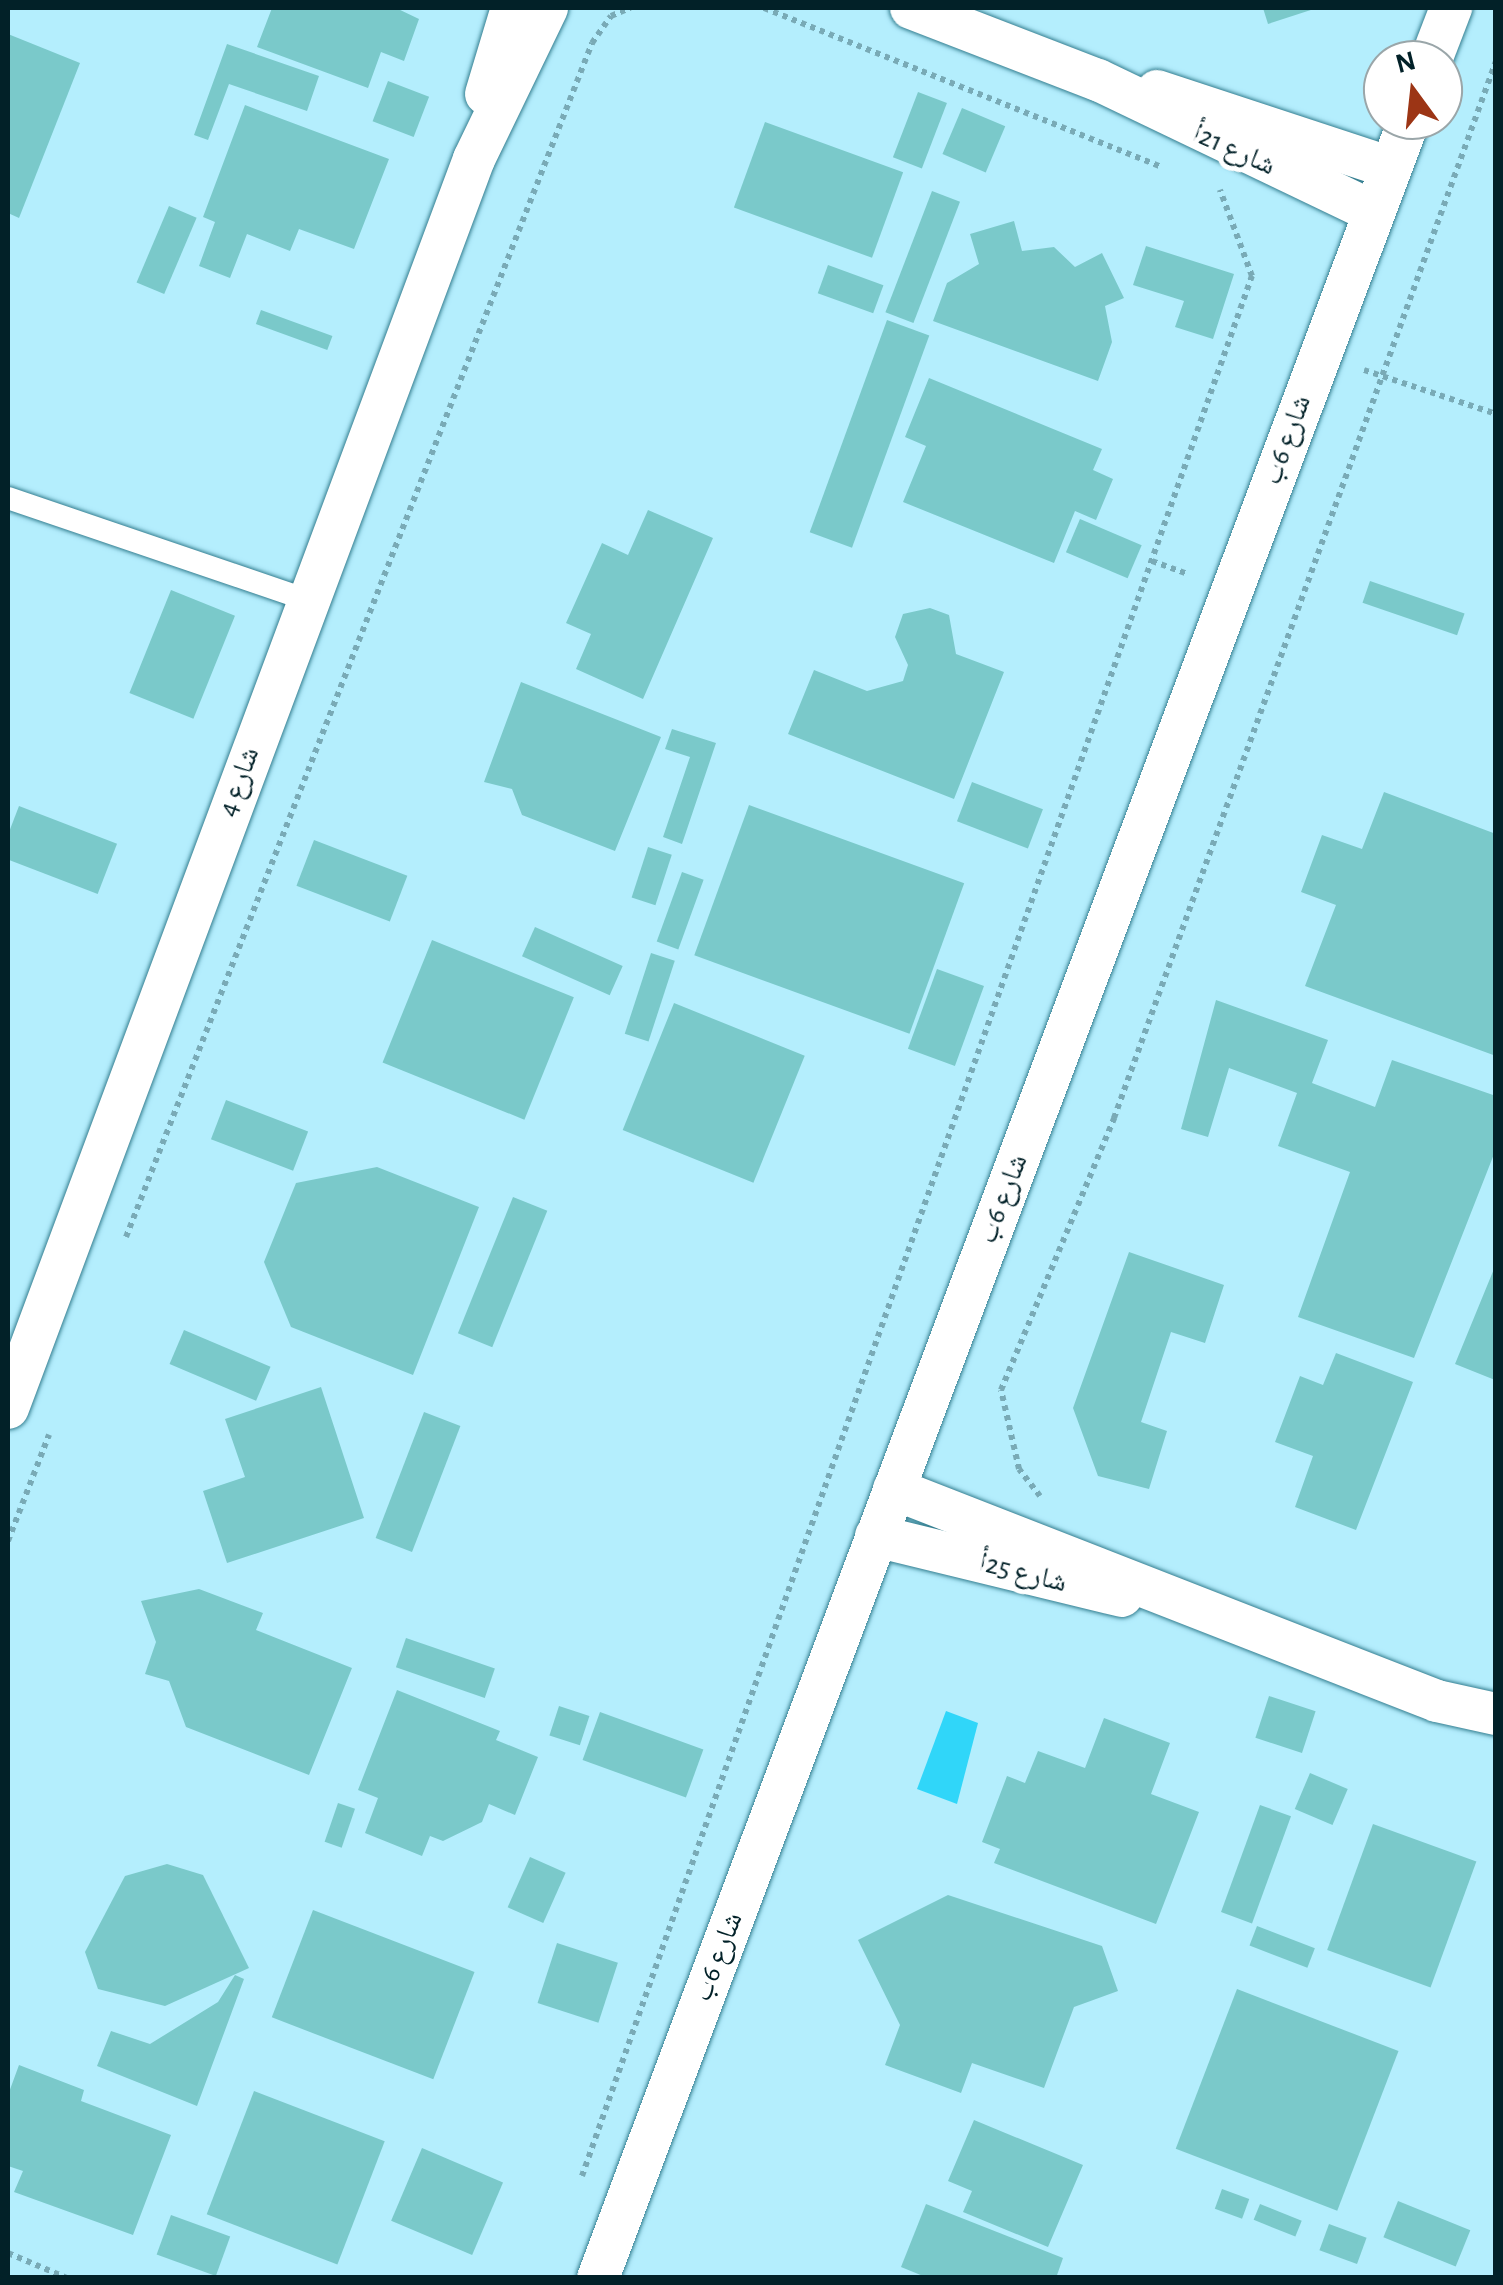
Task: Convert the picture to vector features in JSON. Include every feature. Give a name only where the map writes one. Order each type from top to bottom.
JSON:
[{"type":"street","name":"شارع 4","points":[[474,158],[512,8]]},
{"type":"street","name":"شارع 4","points":[[8,1408],[474,158],[547,8]]},
{"type":"street","name":"شارع 21أ","points":[[910,8],[1098,80],[1374,212]]},
{"type":"street","points":[[1439,40],[1451,8]]},
{"type":"street","name":"شارع 21أ","points":[[1098,80],[1178,96],[1391,168]]},
{"type":"street","name":"شارع 6ب","points":[[598,2278],[1401,140]]},
{"type":"street","name":"شارع 25أ","points":[[894,1489],[1437,1701],[1496,1714]]},
{"type":"street","name":"شارع 25أ","points":[[876,1536],[1172,1600]]},
{"type":"street","name":"شارع 25أ","points":[[1437,1701],[1496,1739]]},
{"type":"lane","points":[[8,498],[307,600]]},
{"type":"path","points":[[123,1245],[592,43],[610,16],[630,8]]},
{"type":"path","points":[[764,8],[1184,176]]},
{"type":"path","points":[[1001,1390],[1114,1118],[1496,61]]},
{"type":"path","points":[[578,2188],[1252,276],[1239,224],[1221,190],[1202,183]]},
{"type":"path","points":[[1318,355],[1496,414]]},
{"type":"path","points":[[8,1541],[51,1430]]},
{"type":"path","points":[[8,2252],[68,2278]]},
{"type":"water","points":[[946,1711],[978,1723],[957,1804],[917,1789]]},
{"type":"building","points":[[272,8],[396,8],[419,19],[404,61],[381,52],[368,88],[257,47]]},
{"type":"building","points":[[1263,8],[1317,8],[1268,24]]},
{"type":"building","points":[[8,34],[80,63],[19,218],[8,213]]},
{"type":"building","points":[[227,44],[319,76],[307,111],[229,84],[208,140],[194,135]]},
{"type":"building","points":[[388,81],[429,97],[414,137],[373,121]]},
{"type":"building","points":[[918,92],[947,103],[922,168],[893,157]]},
{"type":"building","points":[[245,105],[389,159],[354,249],[299,229],[290,251],[247,234],[230,278],[199,266],[215,222],[203,217]]},
{"type":"building","points":[[962,108],[1005,126],[986,172],[942,154]]},
{"type":"building","points":[[765,122],[903,172],[872,258],[734,208]]},
{"type":"building","points":[[932,191],[960,202],[913,323],[885,312]]},
{"type":"building","points":[[169,206],[197,218],[164,294],[137,282]]},
{"type":"building","points":[[1014,221],[1022,251],[1054,247],[1075,267],[1102,253],[1124,298],[1105,306],[1112,342],[1098,381],[933,321],[947,283],[979,264],[970,234]]},
{"type":"building","points":[[1146,246],[1234,274],[1213,339],[1175,327],[1184,301],[1133,285]]},
{"type":"building","points":[[828,265],[883,285],[873,313],[818,293]]},
{"type":"building","points":[[261,310],[332,336],[327,350],[256,324]]},
{"type":"building","points":[[887,320],[929,335],[852,548],[810,532]]},
{"type":"building","points":[[929,378],[1102,449],[1093,470],[1113,479],[1096,520],[1075,511],[1054,563],[903,502],[926,446],[905,437]]},
{"type":"building","points":[[648,510],[713,538],[643,699],[576,669],[591,634],[566,623],[602,543],[628,555]]},
{"type":"building","points":[[1080,519],[1142,545],[1128,578],[1066,552]]},
{"type":"building","points":[[1370,581],[1465,614],[1457,635],[1363,603]]},
{"type":"building","points":[[171,590],[235,616],[193,719],[129,693]]},
{"type":"building","points":[[930,608],[949,615],[956,654],[1004,672],[954,799],[788,734],[814,670],[867,691],[903,681],[908,665],[895,637],[903,614]]},
{"type":"building","points":[[521,682],[661,737],[615,851],[522,815],[512,789],[484,782]]},
{"type":"building","points":[[672,729],[716,743],[682,844],[663,837],[690,757],[665,749]]},
{"type":"building","points":[[972,782],[1043,809],[1028,848],[957,821]]},
{"type":"building","points":[[1384,792],[1496,834],[1496,1056],[1305,986],[1336,905],[1301,892],[1322,835],[1362,849]]},
{"type":"building","points":[[749,805],[964,883],[909,1034],[694,955]]},
{"type":"building","points":[[19,806],[117,844],[98,894],[8,860],[8,835]]},
{"type":"building","points":[[314,840],[407,876],[390,922],[296,886]]},
{"type":"building","points":[[648,847],[672,855],[655,905],[632,897]]},
{"type":"building","points":[[682,872],[704,880],[678,949],[657,942]]},
{"type":"building","points":[[535,927],[623,966],[610,995],[522,956]]},
{"type":"building","points":[[432,940],[574,997],[524,1120],[383,1062]]},
{"type":"building","points":[[651,953],[675,961],[649,1042],[625,1034]]},
{"type":"building","points":[[937,969],[984,986],[955,1066],[908,1049]]},
{"type":"building","points":[[1216,1000],[1328,1040],[1312,1083],[1375,1107],[1392,1060],[1496,1096],[1496,1149],[1414,1358],[1298,1317],[1350,1172],[1278,1146],[1297,1093],[1229,1068],[1208,1137],[1181,1129]]},
{"type":"building","points":[[674,1003],[805,1056],[753,1183],[623,1130]]},
{"type":"building","points":[[226,1100],[308,1132],[293,1171],[211,1139]]},
{"type":"building","points":[[377,1167],[479,1207],[413,1375],[291,1327],[264,1262],[296,1183]]},
{"type":"building","points":[[513,1197],[547,1211],[492,1347],[458,1333]]},
{"type":"building","points":[[1129,1252],[1224,1285],[1205,1343],[1171,1332],[1141,1422],[1167,1431],[1149,1489],[1098,1476],[1073,1408]]},
{"type":"building","points":[[1496,1264],[1493,1326],[1495,1380],[1455,1364]]},
{"type":"building","points":[[184,1330],[271,1367],[256,1401],[170,1364]]},
{"type":"building","points":[[1336,1353],[1413,1382],[1356,1530],[1295,1507],[1313,1456],[1275,1442],[1300,1376],[1323,1385]]},
{"type":"building","points":[[321,1387],[364,1518],[227,1563],[203,1491],[245,1477],[225,1419]]},
{"type":"building","points":[[424,1412],[460,1426],[412,1552],[376,1538]]},
{"type":"building","points":[[199,1589],[263,1613],[256,1630],[352,1668],[309,1775],[186,1727],[169,1681],[145,1674],[156,1642],[141,1601]]},
{"type":"building","points":[[406,1638],[495,1669],[485,1698],[396,1667]]},
{"type":"building","points":[[397,1690],[500,1731],[496,1740],[538,1757],[515,1815],[489,1804],[482,1822],[443,1841],[430,1836],[422,1856],[365,1833],[378,1798],[358,1790]]},
{"type":"building","points":[[1269,1696],[1316,1711],[1302,1753],[1255,1738]]},
{"type":"building","points":[[559,1706],[589,1716],[580,1745],[549,1735]]},
{"type":"building","points":[[600,1712],[703,1750],[686,1798],[583,1760]]},
{"type":"building","points":[[1104,1718],[1170,1743],[1151,1794],[1199,1812],[1156,1924],[994,1863],[1000,1849],[982,1842],[1007,1776],[1025,1783],[1038,1751],[1085,1768]]},
{"type":"building","points":[[1310,1773],[1348,1789],[1333,1825],[1295,1809]]},
{"type":"building","points":[[338,1803],[355,1809],[342,1848],[325,1842]]},
{"type":"building","points":[[1260,1805],[1291,1816],[1252,1923],[1221,1912]]},
{"type":"building","points":[[1373,1824],[1476,1862],[1431,1988],[1327,1950]]},
{"type":"building","points":[[530,1857],[566,1873],[543,1923],[508,1907]]},
{"type":"building","points":[[167,1864],[203,1875],[249,1968],[165,2006],[98,1989],[85,1952],[125,1876]]},
{"type":"building","points":[[948,1895],[1102,1946],[1118,1991],[1074,2007],[1044,2088],[972,2063],[961,2093],[885,2065],[900,2025],[858,1940]]},
{"type":"building","points":[[313,1910],[475,1972],[433,2079],[272,2017]]},
{"type":"building","points":[[1257,1926],[1315,1948],[1307,1968],[1249,1946]]},
{"type":"building","points":[[557,1943],[618,1963],[598,2023],[538,2003]]},
{"type":"building","points":[[235,1975],[244,1979],[197,2106],[97,2066],[111,2031],[150,2044],[218,2002]]},
{"type":"building","points":[[1237,1989],[1399,2051],[1337,2211],[1176,2149]]},
{"type":"building","points":[[19,2065],[84,2090],[81,2101],[171,2135],[133,2235],[14,2192],[23,2171],[8,2166],[8,2095]]},
{"type":"building","points":[[254,2091],[385,2141],[337,2264],[207,2214]]},
{"type":"building","points":[[974,2120],[1083,2165],[1048,2247],[963,2212],[972,2191],[948,2181]]},
{"type":"building","points":[[422,2148],[503,2182],[472,2255],[391,2221]]},
{"type":"building","points":[[1222,2189],[1249,2199],[1242,2219],[1215,2209]]},
{"type":"building","points":[[1398,2201],[1470,2230],[1456,2266],[1383,2237]]},
{"type":"building","points":[[926,2204],[1063,2258],[1056,2278],[928,2278],[901,2267]]},
{"type":"building","points":[[1260,2204],[1302,2221],[1295,2237],[1254,2220]]},
{"type":"building","points":[[171,2215],[230,2237],[216,2276],[157,2254]]},
{"type":"building","points":[[1329,2224],[1367,2238],[1357,2264],[1319,2250]]}]
